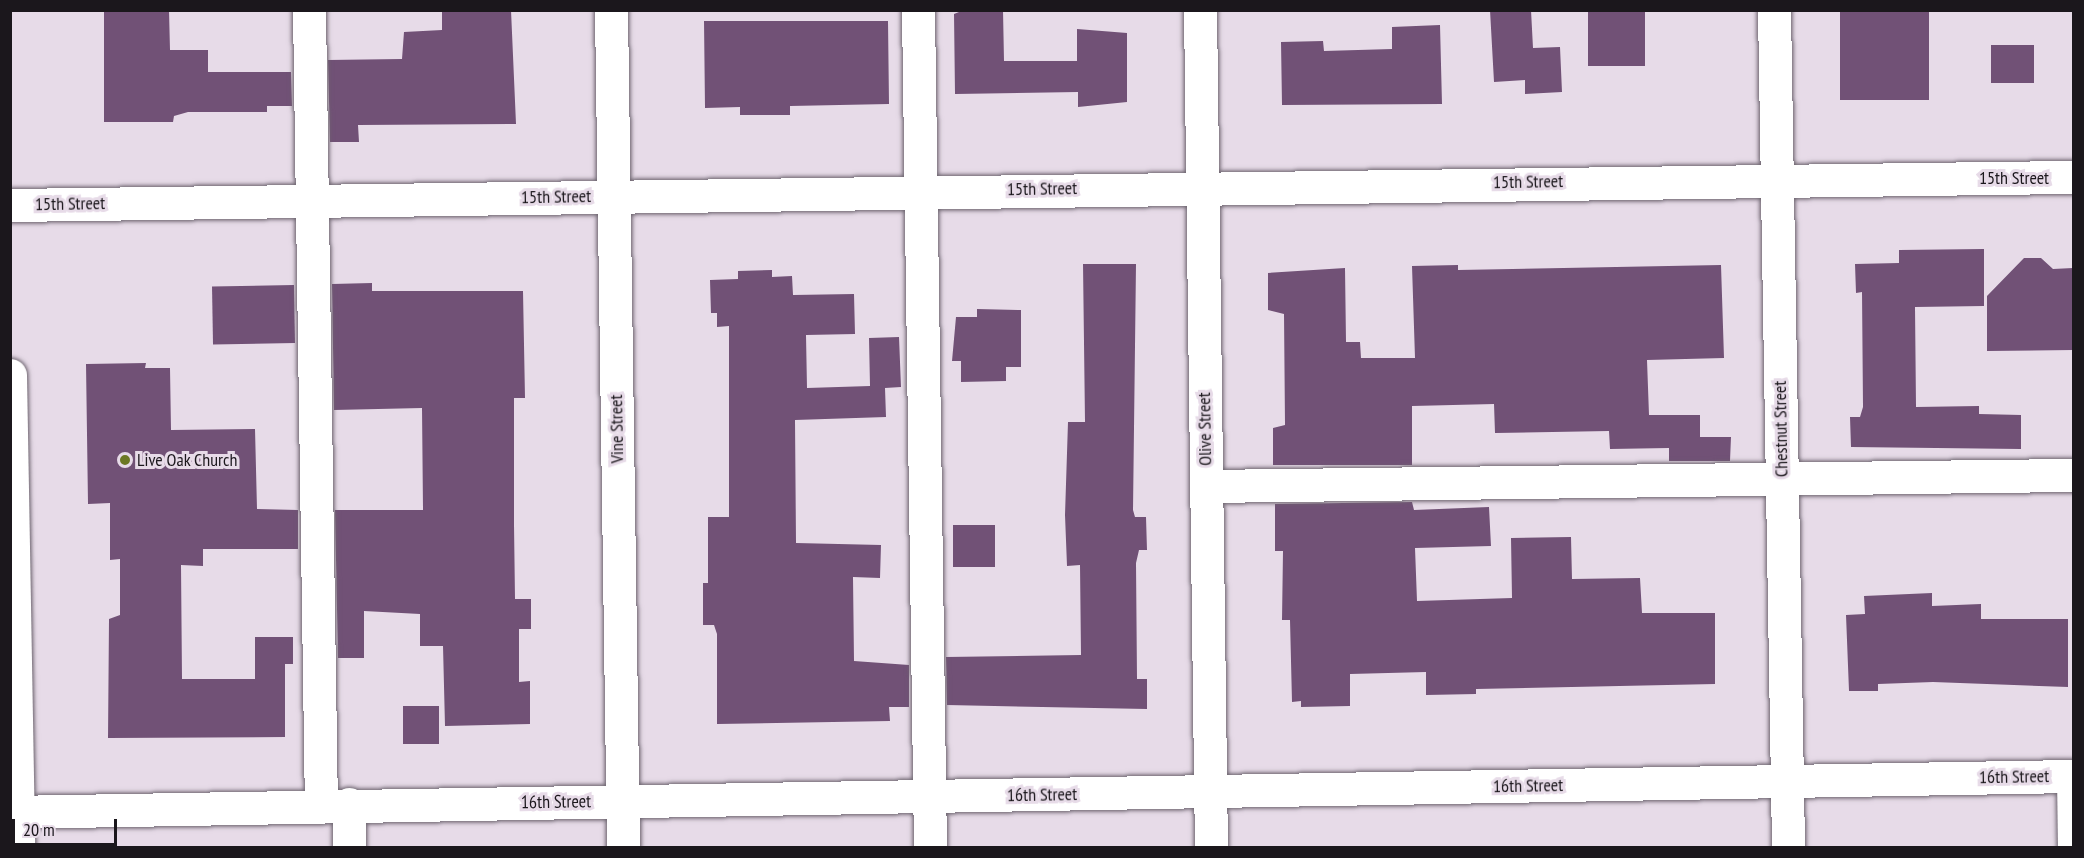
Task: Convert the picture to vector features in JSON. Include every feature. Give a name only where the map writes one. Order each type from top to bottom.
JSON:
[{"type":"street","points":[[309,10],[312,200],[335,804],[349,848]]},
{"type":"street","name":"Vine Street","points":[[610,10],[624,848]]},
{"type":"street","points":[[918,10],[930,848]]},
{"type":"street","name":"Olive Street","points":[[1200,10],[1211,848]]},
{"type":"street","name":"Chestnut Street","points":[[1774,10],[1788,848]]},
{"type":"street","name":"15th Street","points":[[10,205],[1777,178],[2073,177]]},
{"type":"street","points":[[10,375],[14,811],[18,848]]},
{"type":"street","points":[[1206,486],[2073,475]]},
{"type":"street","points":[[2073,776],[2073,846]]},
{"type":"street","name":"16th Street","points":[[14,811],[335,804],[930,798],[2073,776]]},
{"type":"building","points":[[104,10],[169,10],[170,50],[208,50],[208,72],[291,72],[292,106],[267,106],[267,112],[188,112],[174,116],[173,122],[104,122]]},
{"type":"building","points":[[442,10],[511,10],[516,124],[358,125],[359,142],[330,142],[328,60],[402,59],[404,32],[442,30]]},
{"type":"building","points":[[964,10],[1003,10],[1004,61],[1077,61],[1077,29],[1127,33],[1127,102],[1078,107],[1078,92],[955,94],[954,14]]},
{"type":"building","points":[[1490,10],[1531,10],[1533,48],[1560,47],[1562,92],[1525,94],[1525,80],[1494,82]]},
{"type":"building","points":[[1588,10],[1645,10],[1645,66],[1588,66]]},
{"type":"building","points":[[1840,10],[1929,10],[1929,100],[1840,100]]},
{"type":"building","points":[[704,21],[888,21],[889,104],[790,106],[790,115],[740,115],[740,107],[705,108]]},
{"type":"building","points":[[1440,25],[1442,104],[1282,105],[1281,42],[1323,41],[1324,51],[1392,49],[1392,27]]},
{"type":"building","points":[[1991,45],[2034,45],[2034,83],[1991,83]]},
{"type":"building","points":[[1984,249],[1984,306],[1915,307],[1916,407],[1979,406],[1979,414],[2021,415],[2021,449],[1851,447],[1850,417],[1860,417],[1863,407],[1862,292],[1856,293],[1855,264],[1899,263],[1899,250]]},
{"type":"building","points":[[2024,258],[2041,258],[2053,269],[2073,268],[2073,350],[1987,351],[1987,296]]},
{"type":"building","points":[[1083,264],[1136,264],[1133,510],[1135,517],[1146,517],[1147,550],[1139,550],[1136,563],[1137,679],[1147,679],[1147,709],[947,705],[946,657],[1081,655],[1080,565],[1067,566],[1065,515],[1068,422],[1085,422]]},
{"type":"building","points":[[1458,265],[1458,270],[1721,265],[1724,358],[1647,360],[1649,415],[1700,415],[1700,437],[1731,437],[1730,461],[1669,461],[1669,448],[1610,449],[1609,431],[1495,433],[1494,404],[1412,406],[1412,465],[1273,465],[1273,428],[1285,425],[1284,314],[1268,310],[1268,273],[1345,268],[1346,342],[1360,342],[1361,358],[1415,358],[1412,266]]},
{"type":"building","points":[[772,270],[772,277],[792,276],[793,295],[854,294],[855,334],[806,335],[807,388],[870,386],[869,338],[899,337],[901,387],[885,388],[886,417],[795,420],[796,543],[881,545],[880,578],[853,577],[854,661],[909,665],[909,707],[889,707],[890,721],[717,724],[717,634],[714,625],[703,625],[703,583],[708,583],[708,517],[729,517],[729,326],[717,327],[717,313],[711,313],[710,280],[738,279],[738,271]]},
{"type":"building","points":[[372,283],[372,291],[523,291],[525,398],[514,398],[515,599],[531,599],[531,629],[519,629],[519,682],[530,681],[530,724],[445,726],[443,646],[420,646],[420,614],[364,611],[364,658],[338,658],[335,510],[423,510],[422,408],[334,410],[332,284]]},
{"type":"building","points":[[294,285],[295,343],[213,344],[212,286]]},
{"type":"building","points":[[977,309],[1021,310],[1021,367],[1006,367],[1006,381],[961,382],[961,361],[952,361],[956,317],[977,317]]},
{"type":"building","points":[[146,363],[145,368],[170,368],[171,430],[255,429],[257,509],[298,510],[298,549],[203,549],[203,566],[181,565],[182,679],[255,679],[255,637],[293,637],[293,664],[285,664],[285,737],[108,738],[109,619],[120,615],[120,559],[110,560],[110,503],[88,504],[86,364]]},
{"type":"building","points":[[1412,502],[1414,510],[1489,507],[1491,546],[1415,548],[1417,601],[1512,598],[1511,538],[1571,537],[1572,579],[1640,578],[1642,613],[1715,613],[1715,684],[1476,689],[1476,694],[1426,695],[1426,672],[1350,674],[1350,706],[1301,707],[1301,701],[1292,702],[1290,620],[1282,620],[1283,551],[1275,551],[1275,504]]},
{"type":"building","points":[[953,525],[995,525],[995,567],[953,567]]},
{"type":"building","points":[[1932,593],[1932,606],[1981,604],[1981,619],[2068,619],[2068,687],[1933,682],[1878,684],[1878,691],[1849,691],[1846,615],[1865,614],[1864,596]]},
{"type":"building","points":[[403,706],[439,706],[439,744],[403,744]]},
{"type":"place","name":"Live Oak Church","points":[[125,460]]}]
